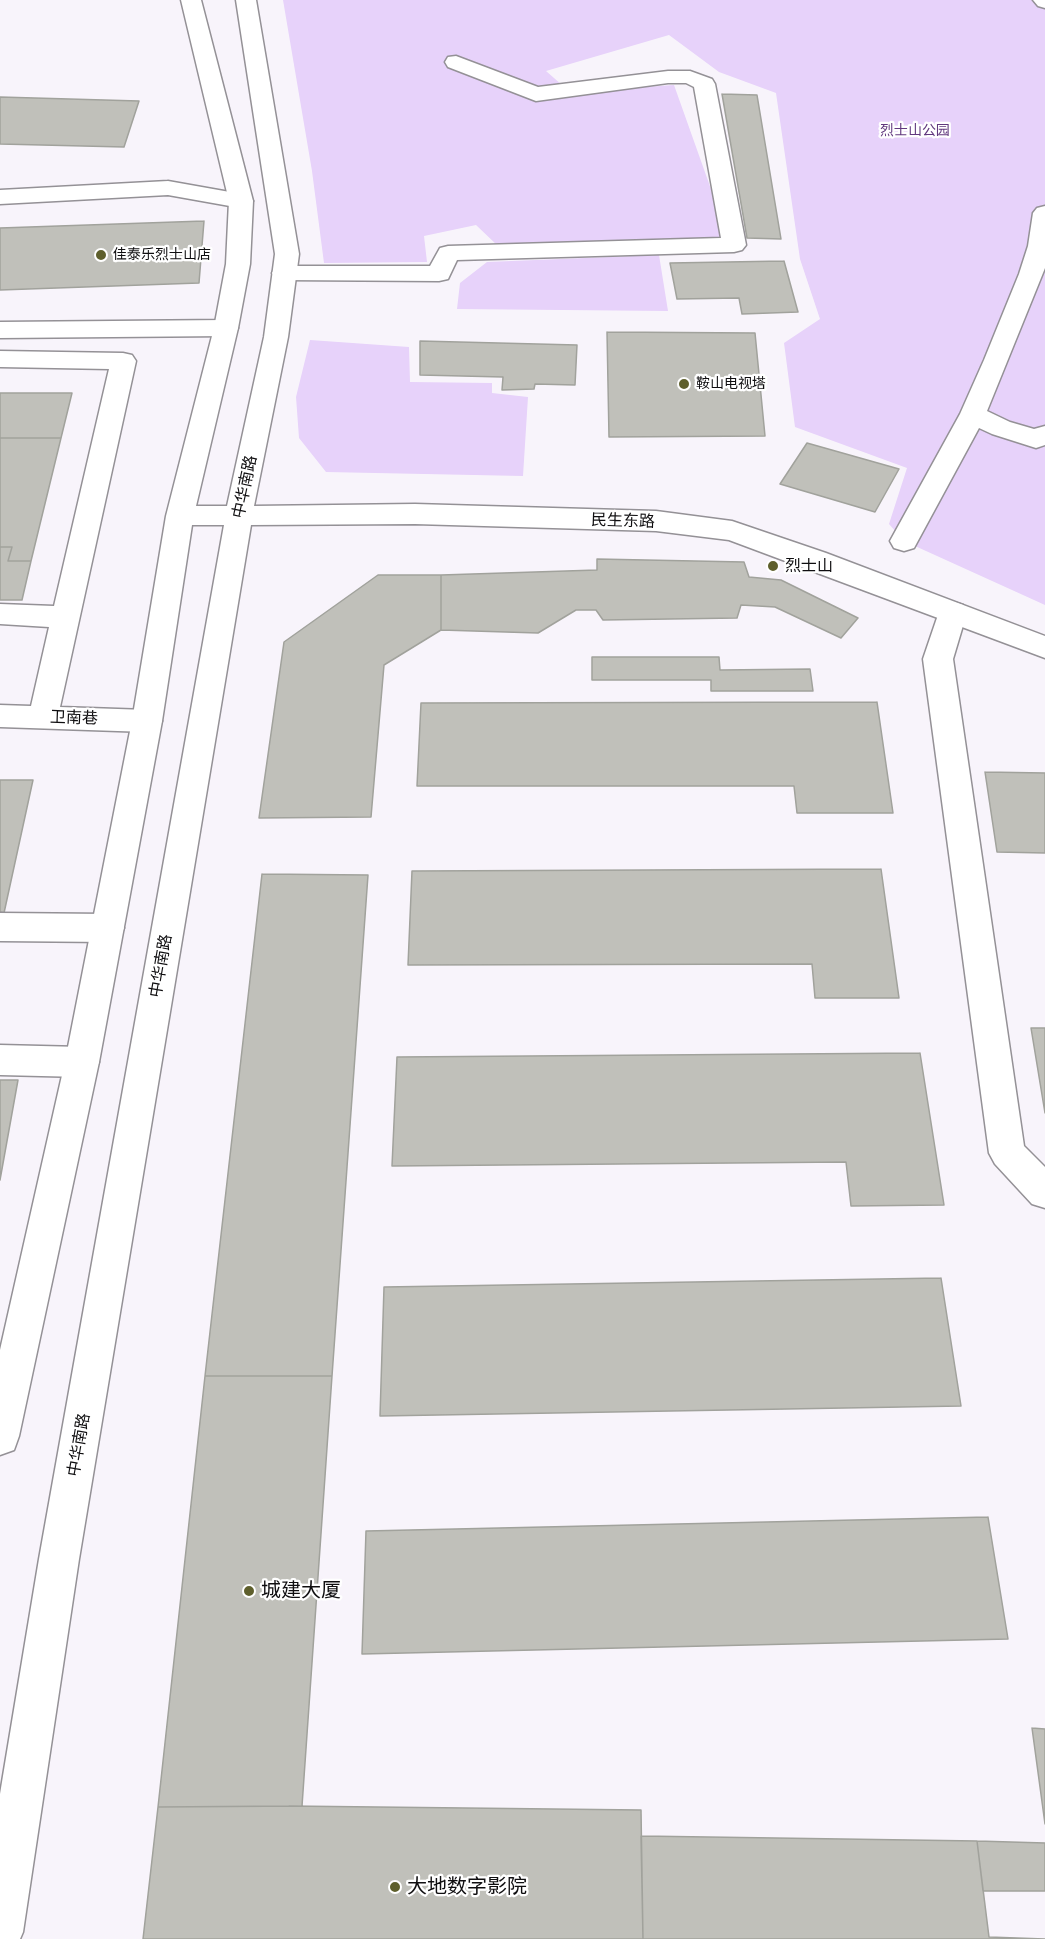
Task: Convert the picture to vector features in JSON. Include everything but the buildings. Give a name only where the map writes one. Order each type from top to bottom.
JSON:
[{"type":"main road","points":[[0,1436],[82,1062],[147,721],[180,516],[226,328],[238,264],[241,201],[191,0]]},
{"type":"main road","name":"中华南路","points":[[0,1932],[61,1547],[239,515],[276,337],[286,254],[246,0]]},
{"type":"main road","points":[[284,273],[440,274],[448,253],[734,245],[704,84],[690,77],[668,77],[536,94],[456,62]]},
{"type":"main road","points":[[0,197],[168,188],[241,201]]},
{"type":"main road","points":[[904,541],[973,414],[1036,283],[1045,213]]},
{"type":"main road","points":[[0,330],[226,328]]},
{"type":"main road","points":[[0,359],[123,361],[43,717]]},
{"type":"main road","points":[[973,414],[1001,428],[1036,439],[1045,435]]},
{"type":"main road","name":"民生东路","points":[[180,516],[415,514],[656,521],[732,531],[816,560],[1045,647]]},
{"type":"main road","points":[[953,612],[938,658],[1007,1153],[1045,1192]]},
{"type":"main road","points":[[0,614],[65,617]]},
{"type":"main road","name":"卫南巷","points":[[0,716],[147,721]]},
{"type":"main road","points":[[0,927],[108,928]]},
{"type":"main road","points":[[0,1060],[82,1062]]},
{"type":"green space","name":"烈士山公园","points":[[283,0],[1045,0],[1045,605],[904,541],[889,524],[907,468],[795,427],[784,343],[820,319],[800,259],[776,93],[719,72],[669,35],[546,71],[570,92],[674,85],[728,237],[498,246],[476,225],[424,236],[427,262],[324,263],[312,171]]},
{"type":"green space","points":[[659,255],[668,311],[457,309],[460,283],[487,262]]},
{"type":"green space","points":[[310,340],[409,347],[410,382],[492,383],[492,393],[528,397],[523,476],[326,472],[299,438],[296,397]]},
{"type":"place","name":"佳泰乐烈士山店","points":[[101,255]]},
{"type":"place","name":"鞍山电视塔","points":[[684,384]]},
{"type":"place","name":"烈士山","points":[[773,566]]},
{"type":"place","name":"城建大厦","points":[[249,1591]]},
{"type":"place","name":"大地数字影院","points":[[395,1887]]}]
